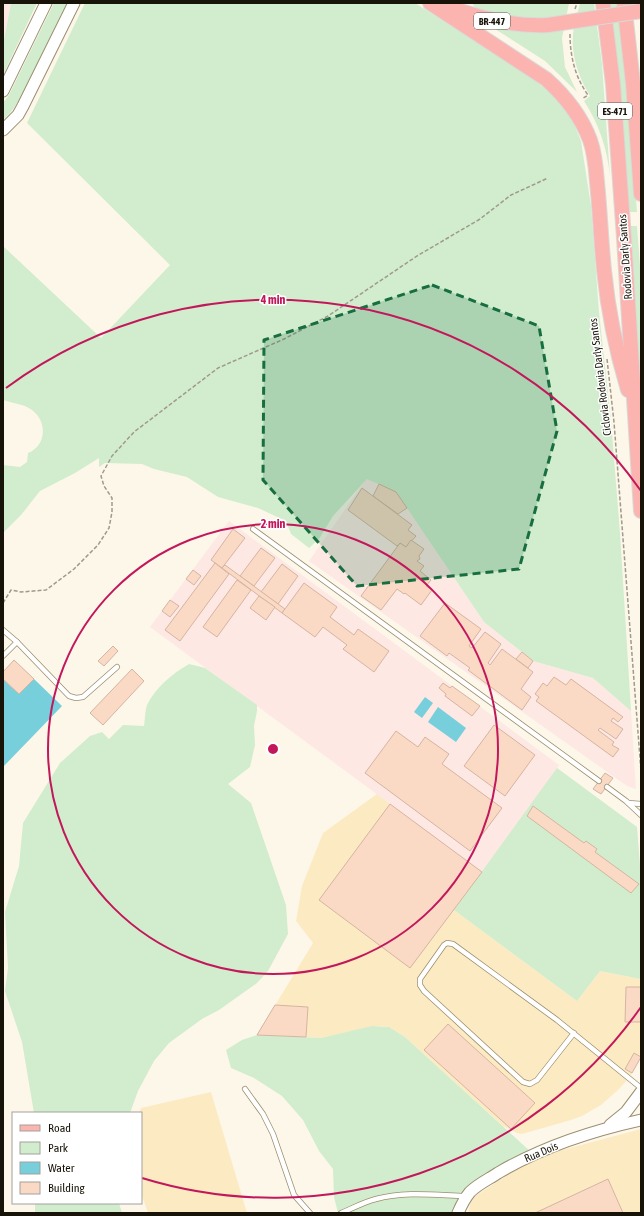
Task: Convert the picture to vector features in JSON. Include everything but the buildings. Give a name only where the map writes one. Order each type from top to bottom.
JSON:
[{"type":"main road","points":[[430,3],[546,79],[572,106],[585,128],[594,154],[609,309],[617,351],[635,415]]},
{"type":"main road","name":"BR-447","points":[[438,3],[492,21],[519,25],[548,24],[641,11]]},
{"type":"main road","name":"Rodovia Darly Santos","points":[[603,3],[614,96],[641,511]]},
{"type":"main road","name":"ES-471","points":[[624,3],[633,83],[641,194]]},
{"type":"street","points":[[3,91],[46,3]]},
{"type":"street","points":[[3,130],[18,115],[26,102],[74,3]]},
{"type":"street","points":[[608,1127],[626,1112],[641,1092]]},
{"type":"street","name":"Rua Dois","points":[[458,1213],[466,1197],[471,1191],[481,1183],[519,1161],[546,1149],[608,1127],[641,1120]]},
{"type":"lane","points":[[253,529],[599,781]]},
{"type":"lane","points":[[3,630],[17,642],[69,696],[76,698],[83,696],[117,667]]},
{"type":"lane","points":[[3,656],[17,642]]},
{"type":"lane","points":[[607,787],[626,801],[641,815]]},
{"type":"lane","points":[[626,801],[641,804]]},
{"type":"lane","points":[[574,1033],[537,1080],[530,1084],[523,1082],[424,991],[420,985],[420,979],[444,945],[447,943],[453,944],[574,1033],[641,1088]]},
{"type":"lane","points":[[245,1089],[263,1114],[273,1134],[294,1195],[310,1213]]},
{"type":"lane","points":[[342,1213],[376,1199],[404,1194],[466,1197]]},
{"type":"path","points":[[574,13],[577,3]]},
{"type":"path","points":[[570,31],[570,46],[574,65],[581,83],[588,95],[572,106]]},
{"type":"path","points":[[3,603],[11,590],[21,592],[46,590],[74,569],[98,545],[109,528],[112,512],[112,498],[104,486],[101,476],[112,456],[134,432],[218,368],[284,339],[328,316],[417,256],[480,219],[511,195],[548,178]]},
{"type":"path","name":"Ciclovia Rodovia Darly Santos","points":[[607,359],[614,422],[641,771]]},
{"type":"highlighted area","points":[[432,285],[539,326],[557,431],[519,569],[357,586],[263,480],[264,340]]},
{"type":"shaded area","points":[[3,3],[11,3],[3,45]]},
{"type":"shaded area","points":[[367,478],[396,492],[484,622],[533,661],[593,678],[631,711],[636,789],[627,786],[309,561]]},
{"type":"shaded area","points":[[229,521],[559,765],[557,768],[637,827],[641,880],[641,979],[600,971],[577,1001],[481,871],[150,627]]},
{"type":"shaded area","points":[[377,794],[482,872],[454,910],[577,1001],[600,971],[641,979],[641,1057],[629,1078],[601,1105],[582,1116],[571,1120],[522,1134],[517,1133],[503,1126],[405,1037],[389,1027],[377,1026],[321,1038],[257,1035],[313,943],[296,921],[302,886],[323,833]]},
{"type":"shaded area","points":[[211,1092],[247,1213],[148,1213],[142,1196],[142,1112],[139,1112],[141,1108]]},
{"type":"shaded area","points":[[641,1129],[641,1213],[468,1213],[471,1201],[475,1196],[536,1157]]},
{"type":"green space","points":[[11,3],[37,3],[3,75],[3,45]]},
{"type":"green space","points":[[54,3],[67,3],[21,97],[11,112],[3,120],[3,103],[9,95]]},
{"type":"green space","points":[[85,3],[415,3],[532,78],[548,91],[561,105],[573,121],[581,141],[591,206],[599,312],[611,421],[620,533],[631,711],[593,678],[533,661],[484,622],[396,492],[367,479],[333,516],[319,539],[309,548],[291,534],[286,521],[258,508],[218,497],[187,477],[154,469],[142,464],[105,463],[99,467],[99,458],[75,473],[40,491],[21,515],[3,533],[3,465],[20,467],[27,462],[28,453],[34,450],[41,439],[43,427],[41,421],[32,410],[22,405],[3,400],[3,246],[101,338],[170,265],[27,123]]},
{"type":"green space","points":[[472,3],[569,3],[562,38],[565,67],[577,92],[545,61],[484,22]]},
{"type":"green space","points":[[580,3],[594,3],[602,64],[610,176],[602,137],[594,118],[584,101],[590,96],[579,74],[573,50],[574,26]]},
{"type":"green space","points":[[610,3],[618,3],[627,83],[637,212],[627,212]]},
{"type":"green space","points":[[628,226],[637,226],[641,280],[641,410]]},
{"type":"green space","points":[[189,664],[205,668],[257,705],[254,726],[255,745],[250,767],[228,784],[251,803],[286,905],[288,934],[268,971],[257,983],[219,1010],[202,1019],[169,1043],[154,1061],[138,1091],[130,1112],[34,1112],[22,1042],[5,991],[8,968],[5,912],[19,866],[23,823],[60,763],[90,736],[102,732],[109,739],[123,725],[144,726],[145,713],[150,699],[171,676]]},
{"type":"green space","points":[[557,768],[637,827],[641,880],[641,979],[600,971],[577,1001],[454,910]]},
{"type":"green space","points":[[372,1026],[389,1027],[405,1037],[531,1152],[485,1176],[454,1213],[338,1213],[334,1197],[333,1169],[319,1151],[303,1120],[282,1096],[254,1078],[231,1068],[226,1050],[242,1040],[257,1035],[321,1038]]},
{"type":"green space","points":[[35,1204],[119,1204],[122,1213],[35,1213]]},
{"type":"water","points":[[3,679],[19,694],[34,679],[62,706],[3,767]]},
{"type":"water","points":[[425,697],[433,703],[422,718],[414,712]]},
{"type":"water","points":[[438,707],[466,728],[456,742],[428,722]]}]
